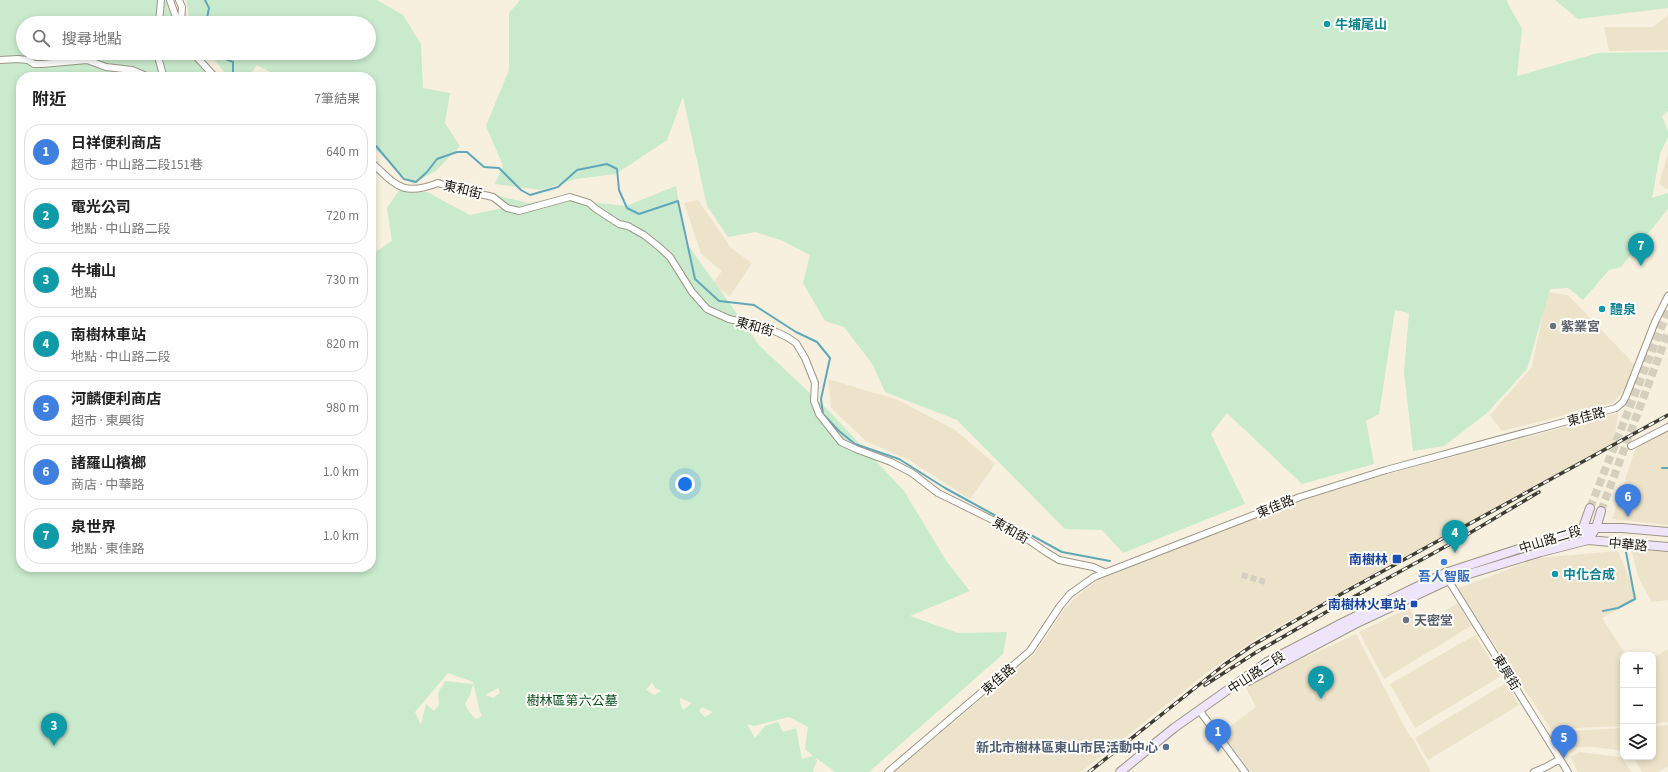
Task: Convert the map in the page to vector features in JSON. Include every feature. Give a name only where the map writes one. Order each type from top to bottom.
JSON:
[{"type":"main road","points":[[1588,540],[1583,528],[1590,508]]},
{"type":"main road","points":[[1596,528],[1601,511]]},
{"type":"main road","name":"中山路二段","points":[[1120,772],[1174,728],[1199,710],[1279,663],[1447,577],[1583,528],[1596,528]]},
{"type":"main road","name":"中山路二段","points":[[1447,577],[1588,540],[1596,528]]},
{"type":"main road","name":"中華路","points":[[1596,528],[1622,528],[1668,532]]},
{"type":"main road","name":"中華路","points":[[1588,540],[1668,547]]},
{"type":"street","points":[[160,16],[161,0]]},
{"type":"street","points":[[170,0],[176,16]]},
{"type":"street","points":[[179,0],[182,7],[180,16]]},
{"type":"street","points":[[0,60],[16,59]]},
{"type":"street","points":[[28,60],[34,64],[87,60],[106,67],[137,72]]},
{"type":"street","points":[[159,60],[162,72]]},
{"type":"street","points":[[200,60],[211,72]]},
{"type":"street","name":"東和街","points":[[376,167],[394,183],[404,188],[422,189],[438,183],[493,197],[507,208],[519,211],[570,197],[589,203],[596,210],[619,224],[628,226],[644,235],[660,247],[670,258],[692,292],[707,309],[729,319],[768,328],[796,343],[805,358],[814,383],[814,401],[819,414],[841,442],[891,462],[912,473],[938,493],[1017,532],[1059,560],[1093,567],[1104,572]]},
{"type":"street","name":"東佳路","points":[[888,772],[1030,651],[1060,606],[1070,594],[1094,577],[1104,572],[1300,496],[1386,470],[1616,408],[1623,402],[1655,322],[1668,296]]},
{"type":"street","points":[[1631,446],[1668,427]]},
{"type":"street","name":"東興街","points":[[1447,577],[1568,772]]},
{"type":"street","points":[[1199,710],[1245,772]]},
{"type":"street","points":[[1534,772],[1560,759]]},
{"type":"shaded area","points":[[1668,15],[1668,50],[1609,51],[1604,27],[1653,27]]},
{"type":"shaded area","points":[[1668,154],[1668,190],[1659,184]]},
{"type":"shaded area","points":[[698,200],[731,248],[752,263],[730,296],[712,284],[722,271],[701,254],[684,203]]},
{"type":"shaded area","points":[[1547,292],[1568,295],[1634,364],[1625,390],[1613,403],[1502,431],[1490,415],[1532,367]]},
{"type":"shaded area","points":[[828,379],[898,400],[955,430],[995,464],[970,499],[909,460],[866,441],[831,408]]},
{"type":"shaded area","points":[[1618,413],[1614,443],[1259,637],[1209,671],[1081,772],[894,772],[1034,655],[1064,609],[1076,597],[1098,580],[1297,502],[1388,474]]},
{"type":"shaded area","points":[[1668,431],[1668,525],[1612,519],[1636,447]]},
{"type":"shaded area","points":[[1631,548],[1668,552],[1668,600],[1652,602],[1638,577]]},
{"type":"shaded area","points":[[1618,551],[1638,599],[1602,618],[1624,652],[1620,652],[1620,726],[1551,729],[1457,589],[1538,558]]},
{"type":"shaded area","points":[[1458,603],[1471,626],[1384,679],[1359,632],[1409,608],[1420,626]]},
{"type":"shaded area","points":[[1356,634],[1410,737],[1413,739],[1431,772],[1251,772],[1221,733],[1256,707],[1246,688],[1278,670]]},
{"type":"shaded area","points":[[1475,635],[1501,676],[1415,728],[1390,684]]},
{"type":"shaded area","points":[[1668,649],[1668,722],[1656,724],[1656,688],[1656,656]]},
{"type":"shaded area","points":[[1506,683],[1519,705],[1428,760],[1415,738]]},
{"type":"shaded area","points":[[1668,725],[1668,766],[1659,772],[1642,772],[1636,760],[1656,760],[1656,726]]},
{"type":"shaded area","points":[[1620,728],[1620,751],[1595,747],[1563,747],[1553,732]]},
{"type":"shaded area","points":[[1579,752],[1620,757],[1620,760],[1623,760],[1632,772],[1578,772],[1570,757]]},
{"type":"green space","name":"樹林區第六公墓","points":[[0,0],[165,0],[174,11],[175,16],[16,16],[16,60],[196,60],[204,72],[16,72],[16,572],[376,572],[376,252],[392,241],[387,208],[400,189],[427,192],[470,215],[503,208],[495,195],[528,203],[568,196],[589,202],[626,206],[676,186],[685,241],[760,346],[829,411],[904,491],[947,562],[970,591],[910,616],[958,633],[1007,632],[1003,654],[869,772],[835,772],[816,758],[817,761],[813,770],[814,772],[0,772]],"holes":[[[448,673],[473,682],[482,716],[476,719],[469,712],[465,704],[470,695],[473,684],[445,681],[438,693],[439,705],[434,711],[426,704],[421,725],[415,712]],[[652,682],[655,688],[661,691],[654,695],[646,690]],[[498,688],[500,693],[493,698],[485,695]],[[680,698],[692,703],[683,710],[680,703]],[[702,707],[713,712],[705,717],[699,711]],[[789,717],[808,727],[805,749],[813,756],[802,759],[796,728],[783,732],[778,722],[765,726],[755,738],[747,724],[754,726]]]},
{"type":"green space","points":[[186,0],[377,0],[403,15],[421,44],[423,88],[450,93],[445,123],[460,146],[437,170],[413,184],[376,150],[376,72],[270,72],[257,65],[252,72],[224,72],[215,60],[376,60],[376,16],[189,16]]},
{"type":"green space","points":[[520,0],[1506,0],[1522,29],[1517,76],[1598,53],[1668,52],[1668,111],[1662,116],[1668,131],[1668,137],[1660,154],[1652,198],[1668,193],[1668,209],[1621,267],[1609,270],[1583,300],[1568,288],[1550,289],[1527,369],[1487,413],[1444,446],[1413,451],[1404,372],[1409,313],[1395,310],[1379,414],[1366,421],[1374,464],[1302,484],[1227,413],[1211,434],[1245,504],[1123,553],[1102,530],[1065,529],[957,420],[885,392],[873,365],[844,327],[825,321],[803,283],[810,255],[781,240],[755,232],[728,237],[707,206],[683,97],[667,140],[616,174],[576,179],[542,190],[495,184],[503,166],[486,126],[509,70],[509,13]]},
{"type":"green space","points":[[1555,0],[1668,0],[1668,8],[1578,19]]},
{"type":"waterway","points":[[205,0],[209,8],[207,16]]},
{"type":"waterway","points":[[228,60],[233,62],[233,72]]},
{"type":"waterway","points":[[376,146],[404,179],[416,182],[427,172],[437,159],[457,152],[467,152],[484,167],[499,168],[521,190],[530,195],[558,187],[577,170],[607,164],[617,169],[619,190],[627,208],[639,214],[678,201],[695,279],[719,301],[754,305],[796,332],[817,342],[830,358],[821,399],[823,414],[839,431],[855,444],[899,459],[945,488],[1062,552],[1110,561]]},
{"type":"waterway","points":[[1662,468],[1668,468]]},
{"type":"waterway","points":[[1603,611],[1618,608],[1635,599],[1626,552]]},
{"type":"tunnel","points":[[1590,508],[1668,310]]},
{"type":"tunnel","points":[[1601,511],[1668,332]]},
{"type":"tunnel","points":[[1242,575],[1265,582]]},
{"type":"railway","points":[[1089,772],[1224,665],[1253,645],[1343,593],[1668,415]]},
{"type":"railway","points":[[1205,685],[1255,653],[1463,537],[1539,492]]},
{"type":"place","name":"牛埔尾山","points":[[1327,24]]},
{"type":"place","name":"泉世界","points":[[1641,266]]},
{"type":"place","name":"醴泉","points":[[1602,309]]},
{"type":"place","name":"紫業宮","points":[[1553,326]]},
{"type":"place","name":"諸羅山檳榔","points":[[1628,517]]},
{"type":"place","name":"南樹林車站","points":[[1455,553]]},
{"type":"place","name":"南樹林","points":[[1397,559]]},
{"type":"place","name":"吾人智販","points":[[1444,562]]},
{"type":"place","name":"中化合成","points":[[1555,574]]},
{"type":"place","name":"南樹林火車站","points":[[1414,604]]},
{"type":"place","name":"天密堂","points":[[1406,620]]},
{"type":"place","name":"電光公司","points":[[1321,699]]},
{"type":"place","name":"牛埔山","points":[[54,746]]},
{"type":"place","name":"新北市樹林區東山市民活動中心","points":[[1166,747]]},
{"type":"place","name":"日祥便利商店","points":[[1218,752]]},
{"type":"place","name":"河麟便利商店","points":[[1564,758]]}]
